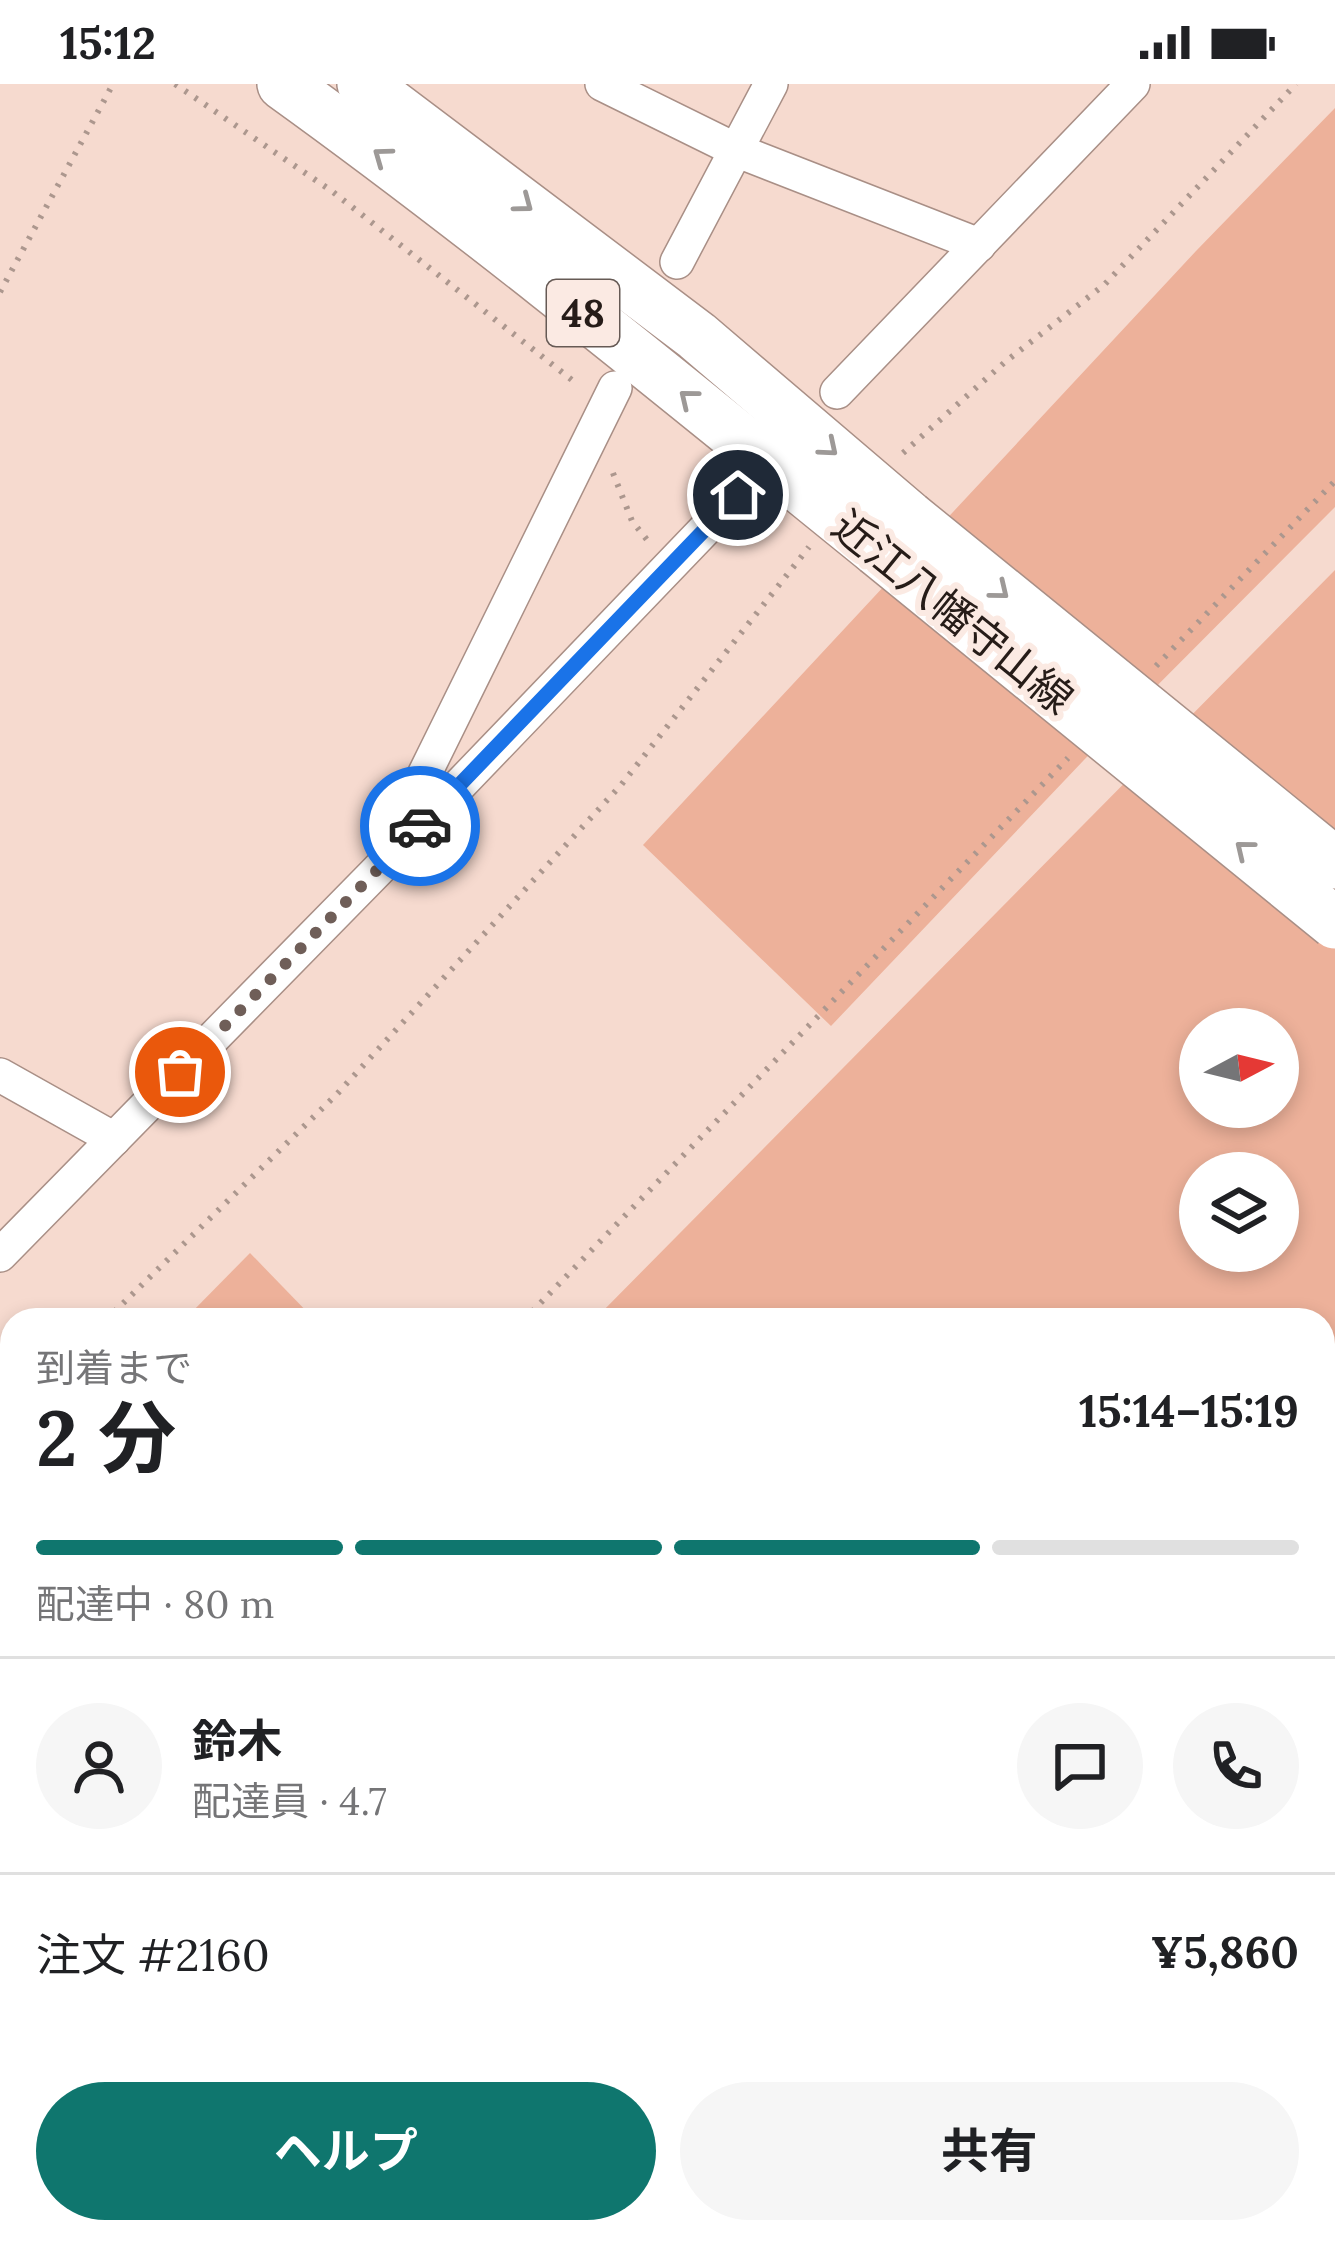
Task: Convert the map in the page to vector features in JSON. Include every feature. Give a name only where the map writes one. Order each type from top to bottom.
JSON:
[{"type":"main road","name":"近江八幡守山線","points":[[283,84],[852,499],[1335,923]]},
{"type":"main road","name":"近江八幡守山線","points":[[363,84],[697,336],[852,499]]},
{"type":"main road","name":"近江八幡守山線","points":[[893,533],[1335,863]]},
{"type":"street","points":[[602,84],[738,151],[979,244]]},
{"type":"street","points":[[677,262],[771,84]]},
{"type":"street","points":[[837,392],[1132,84]]},
{"type":"street","points":[[377,871],[611,397]]},
{"type":"street","points":[[0,1255],[738,495]]},
{"type":"street","points":[[0,1075],[114,1139]]},
{"type":"path","points":[[0,292],[113,84]]},
{"type":"path","points":[[175,84],[333,192],[611,397],[611,467],[632,521],[669,567]]},
{"type":"path","points":[[118,1308],[337,1094],[621,784],[852,499],[1005,362],[1104,285],[1296,84]]},
{"type":"path","points":[[1152,671],[1335,481]]},
{"type":"path","points":[[536,1308],[1068,757]]},
{"type":"shaded area","points":[[1335,108],[1335,507],[1103,740],[831,1026],[643,845]]},
{"type":"shaded area","points":[[1335,570],[1335,1308],[606,1308]]},
{"type":"shaded area","points":[[250,1253],[303,1308],[196,1308]]},
{"type":"way so far","points":[[180,1072],[420,826]]},
{"type":"route","points":[[420,826],[738,495]]}]
